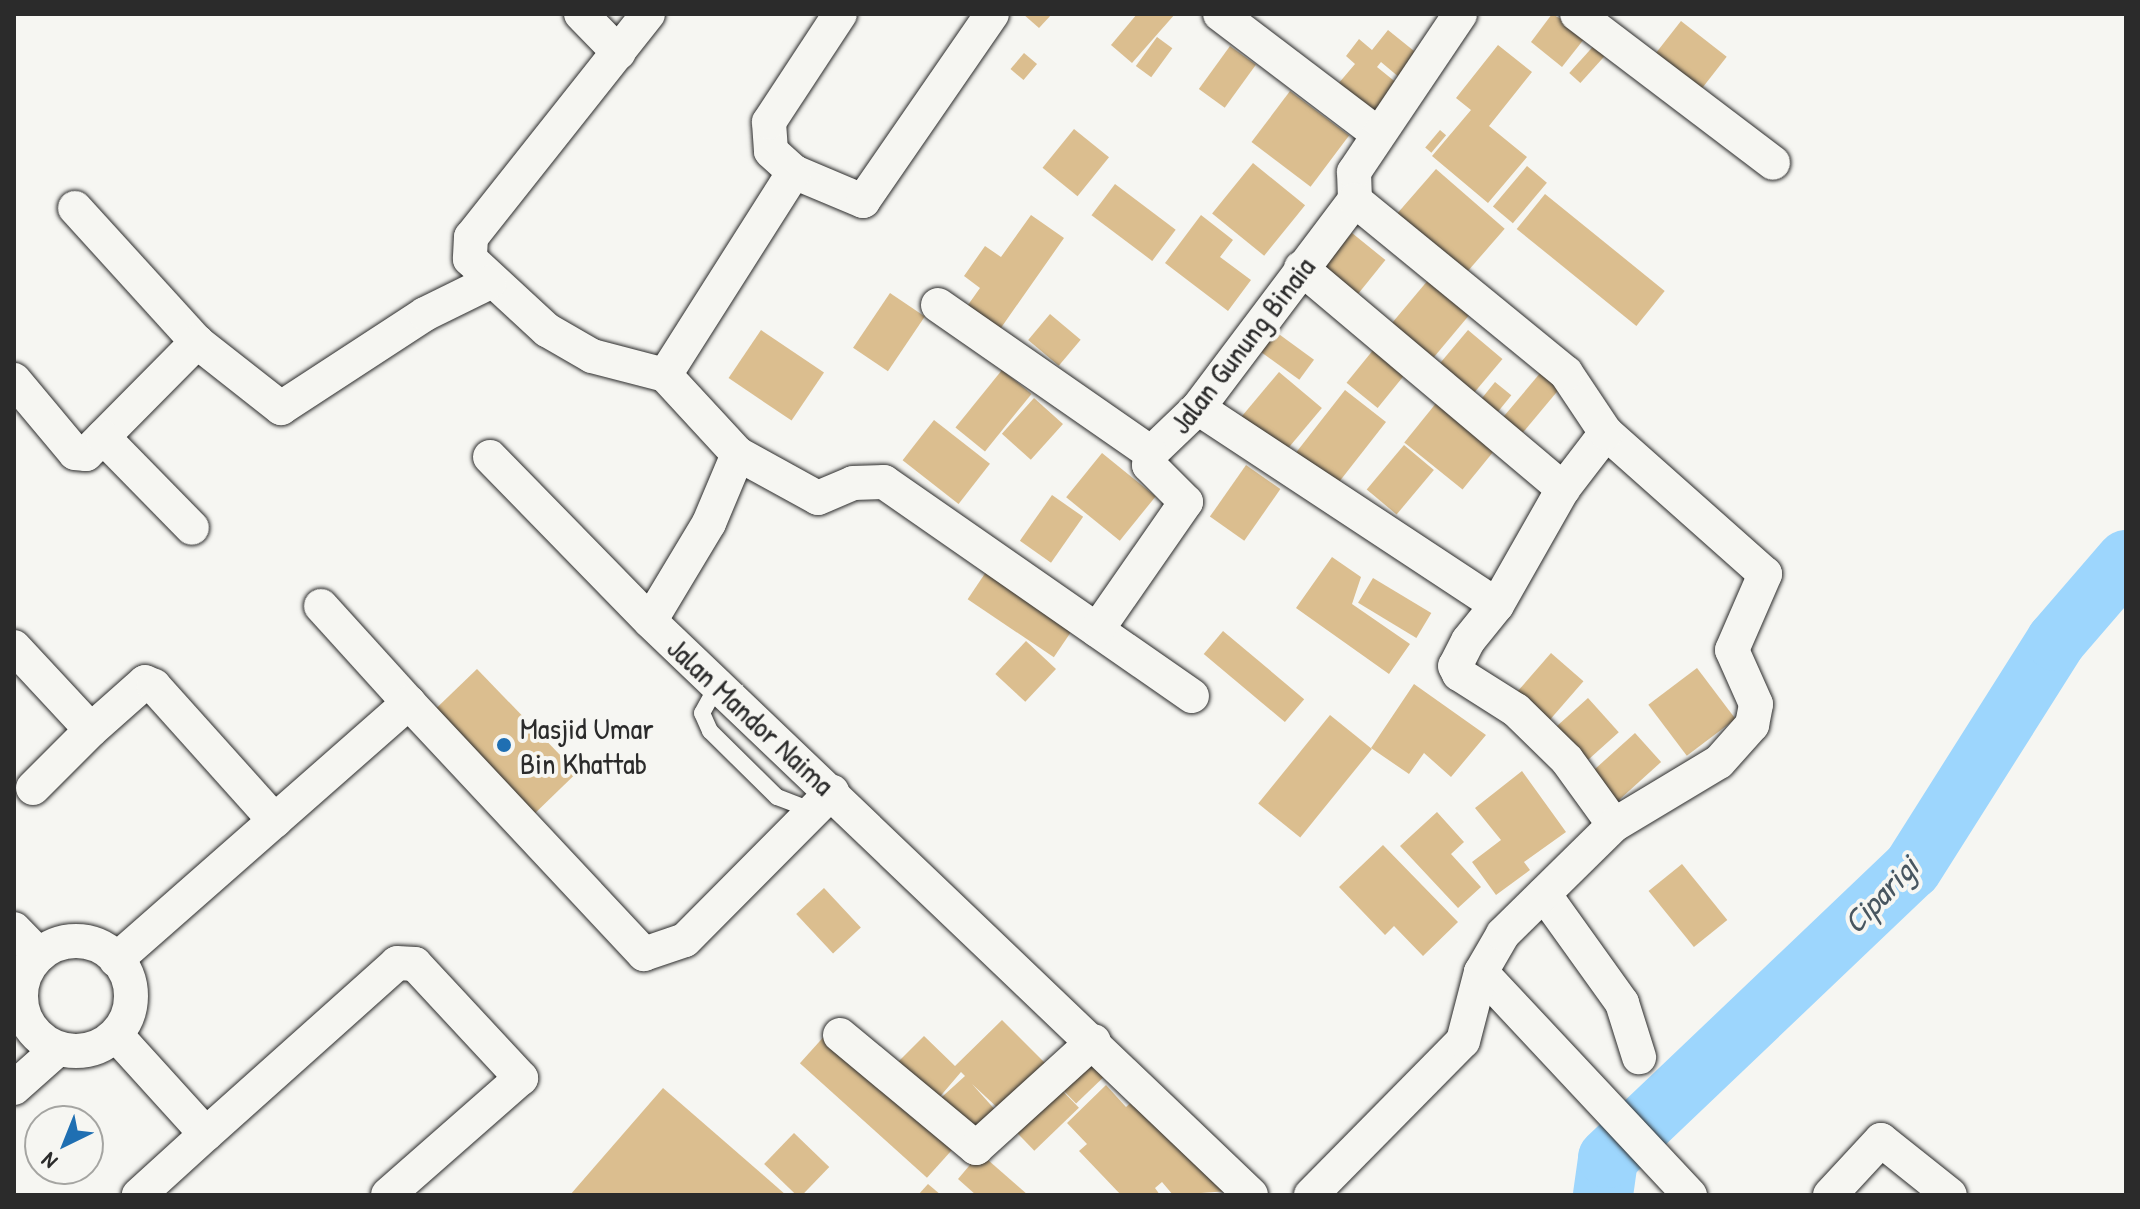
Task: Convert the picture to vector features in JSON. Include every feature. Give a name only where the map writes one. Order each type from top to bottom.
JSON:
[{"type":"street","points":[[581,14],[619,53]]},
{"type":"street","points":[[648,14],[471,237],[470,259],[490,282],[592,356],[665,375],[743,458],[797,493],[818,498],[853,483],[884,482],[1192,696]]},
{"type":"street","points":[[840,14],[769,122],[771,151],[794,172],[863,201],[992,14]]},
{"type":"street","points":[[1220,14],[1378,134]]},
{"type":"street","points":[[1311,1195],[1463,1041],[1481,972],[1503,934],[1614,825],[1719,762],[1752,725],[1756,704],[1732,650],[1765,574],[1606,433],[1566,373],[1355,200],[1354,172],[1460,14]]},
{"type":"street","points":[[1577,14],[1773,163]]},
{"type":"street","points":[[665,375],[794,172]]},
{"type":"street","name":"Jalan Gunung Binaia","points":[[938,305],[1151,453],[1198,408],[1355,200]]},
{"type":"street","points":[[75,208],[197,342],[281,408],[425,314],[490,282]]},
{"type":"street","points":[[1301,268],[1563,489]]},
{"type":"street","points":[[14,380],[75,453],[86,454],[197,342]]},
{"type":"street","points":[[1198,408],[1497,605]]},
{"type":"street","points":[[1606,433],[1563,489],[1497,605],[1468,641],[1455,666],[1459,674],[1516,710],[1567,760],[1614,825]]},
{"type":"street","points":[[103,437],[192,528]]},
{"type":"street","points":[[1097,630],[1186,502],[1149,465],[1151,453]]},
{"type":"street","points":[[490,457],[650,621]]},
{"type":"street","name":"Jalan Mandor Naima","points":[[743,458],[709,523],[650,621],[717,686],[822,801],[1094,1041],[1251,1195]]},
{"type":"street","points":[[321,606],[644,954],[685,940],[822,801]]},
{"type":"street","points":[[14,647],[91,730]]},
{"type":"street","points":[[33,788],[145,682],[154,686],[275,821]]},
{"type":"street","points":[[116,960],[409,703]]},
{"type":"street","points":[[1544,894],[1622,1003],[1639,1057]]},
{"type":"street","points":[[14,929],[39,955]]},
{"type":"street","points":[[78,940],[116,960],[132,997],[117,1036],[75,1051],[58,1049],[21,1028],[19,1005],[39,955],[78,940]]},
{"type":"street","points":[[157,1189],[206,1134],[397,963],[415,964],[521,1078],[388,1195]]},
{"type":"street","points":[[1481,972],[1690,1195]]},
{"type":"street","points":[[840,1035],[976,1148],[1094,1041]]},
{"type":"street","points":[[117,1036],[206,1134]]},
{"type":"street","points":[[14,1088],[58,1049]]},
{"type":"street","points":[[1830,1195],[1881,1140],[1950,1195]]},
{"type":"building","points":[[1023,14],[1052,14],[1039,28]]},
{"type":"building","points":[[1137,14],[1175,14],[1132,63],[1111,45]]},
{"type":"building","points":[[1552,14],[1588,34],[1562,67],[1531,42]]},
{"type":"building","points":[[1681,21],[1727,57],[1697,95],[1651,59]]},
{"type":"building","points":[[1388,30],[1419,55],[1400,78],[1381,62],[1377,67],[1398,84],[1374,113],[1338,84],[1355,64],[1346,56],[1359,39],[1372,50]]},
{"type":"building","points":[[1157,37],[1172,48],[1151,77],[1136,66]]},
{"type":"building","points":[[1598,41],[1609,51],[1580,83],[1569,73]]},
{"type":"building","points":[[1498,45],[1532,72],[1489,126],[1527,157],[1488,203],[1432,156],[1471,110],[1456,98]]},
{"type":"building","points":[[1230,46],[1256,65],[1225,108],[1199,89]]},
{"type":"building","points":[[1024,53],[1037,64],[1024,80],[1011,69]]},
{"type":"building","points":[[1290,91],[1349,136],[1311,187],[1251,142]]},
{"type":"building","points":[[1074,129],[1109,157],[1078,196],[1043,168]]},
{"type":"building","points":[[1440,130],[1446,135],[1431,153],[1425,148]]},
{"type":"building","points":[[1253,163],[1305,205],[1264,256],[1212,214]]},
{"type":"building","points":[[1527,166],[1547,183],[1513,223],[1493,207]]},
{"type":"building","points":[[1436,169],[1505,229],[1459,281],[1391,221]]},
{"type":"building","points":[[1115,184],[1176,230],[1152,261],[1092,215]]},
{"type":"building","points":[[1545,194],[1665,291],[1636,326],[1517,229]]},
{"type":"building","points":[[1031,215],[1064,238],[996,335],[963,312],[980,288],[964,276],[985,246],[1001,257]]},
{"type":"building","points":[[1201,215],[1233,240],[1220,257],[1251,280],[1228,311],[1165,263]]},
{"type":"building","points":[[1352,233],[1385,260],[1354,299],[1321,272]]},
{"type":"building","points":[[1434,273],[1475,308],[1425,367],[1384,333]]},
{"type":"building","points":[[890,293],[925,316],[888,371],[853,348]]},
{"type":"building","points":[[1050,314],[1081,340],[1059,366],[1028,340]]},
{"type":"building","points":[[761,330],[824,372],[792,421],[729,378]]},
{"type":"building","points":[[1468,330],[1502,359],[1468,400],[1433,371]]},
{"type":"building","points":[[1276,332],[1314,360],[1299,380],[1261,352]]},
{"type":"building","points":[[1378,344],[1409,369],[1378,408],[1347,383]]},
{"type":"building","points":[[1002,370],[1032,394],[985,451],[955,428]]},
{"type":"building","points":[[1279,372],[1322,408],[1283,455],[1240,419]]},
{"type":"building","points":[[1541,372],[1560,388],[1518,438],[1499,422]]},
{"type":"building","points":[[1495,382],[1511,395],[1495,415],[1479,402]]},
{"type":"building","points":[[1345,390],[1386,422],[1332,491],[1291,459]]},
{"type":"building","points":[[1034,398],[1063,424],[1031,460],[1002,434]]},
{"type":"building","points":[[1437,402],[1495,449],[1463,490],[1404,442]]},
{"type":"building","points":[[934,420],[990,464],[959,504],[903,460]]},
{"type":"building","points":[[1404,445],[1434,470],[1397,514],[1367,489]]},
{"type":"building","points":[[1102,453],[1156,496],[1120,541],[1066,497]]},
{"type":"building","points":[[1246,465],[1280,489],[1244,541],[1210,517]]},
{"type":"building","points":[[1052,495],[1083,517],[1051,563],[1020,541]]},
{"type":"building","points":[[1332,557],[1361,577],[1352,604],[1410,644],[1389,674],[1296,608]]},
{"type":"building","points":[[990,566],[1076,624],[1054,657],[968,599]]},
{"type":"building","points":[[1373,578],[1431,613],[1416,638],[1358,603]]},
{"type":"building","points":[[1223,631],[1304,699],[1285,722],[1204,654]]},
{"type":"building","points":[[1026,641],[1056,669],[1025,702],[995,674]]},
{"type":"building","points":[[1551,653],[1583,681],[1545,726],[1512,698]]},
{"type":"building","points":[[1697,668],[1736,719],[1687,756],[1648,705]]},
{"type":"building","name":"Masjid Umar Bin Khattab","points":[[477,669],[577,773],[530,818],[430,715]]},
{"type":"building","points":[[1414,684],[1486,735],[1451,777],[1424,753],[1409,774],[1371,748]]},
{"type":"building","points":[[1588,698],[1619,732],[1581,766],[1550,732]]},
{"type":"building","points":[[1330,715],[1372,749],[1300,838],[1258,804]]},
{"type":"building","points":[[1635,733],[1661,762],[1612,806],[1586,777]]},
{"type":"building","points":[[1522,771],[1566,832],[1524,862],[1530,870],[1496,895],[1472,862],[1501,840],[1475,808]]},
{"type":"building","points":[[1437,812],[1464,842],[1451,854],[1481,887],[1458,908],[1400,846]]},
{"type":"building","points":[[1383,845],[1458,922],[1423,956],[1394,926],[1385,935],[1339,887]]},
{"type":"building","points":[[1682,864],[1727,920],[1694,947],[1649,891]]},
{"type":"building","points":[[824,888],[861,927],[833,953],[796,914]]},
{"type":"building","points":[[1002,1020],[1046,1064],[1000,1110],[972,1084],[998,1113],[965,1143],[932,1106],[888,1072],[924,1036],[955,1066]],"holes":[[[961,1072],[965,1076],[932,1106]]]},
{"type":"building","points":[[828,1032],[955,1146],[927,1178],[800,1063]]},
{"type":"building","points":[[1084,1057],[1103,1077],[1076,1104],[1057,1083]]},
{"type":"building","points":[[1056,1084],[1079,1108],[1034,1151],[1011,1127]]},
{"type":"building","points":[[1106,1085],[1126,1107],[1136,1098],[1229,1191],[1173,1195],[1162,1182],[1155,1188],[1160,1195],[1121,1195],[1079,1151],[1087,1144],[1067,1123]]},
{"type":"building","points":[[663,1088],[786,1195],[570,1195]]},
{"type":"building","points":[[794,1133],[829,1167],[802,1195],[796,1195],[764,1164]]},
{"type":"building","points":[[980,1153],[1028,1195],[976,1195],[958,1179]]},
{"type":"building","points":[[928,1184],[941,1195],[918,1195]]},
{"type":"waterway","name":"Ciparigi","points":[[1603,1195],[1608,1158],[1912,869],[2056,641],[2126,560]]},
{"type":"place","name":"Masjid Umar Bin Khattab","points":[[504,745]]}]
